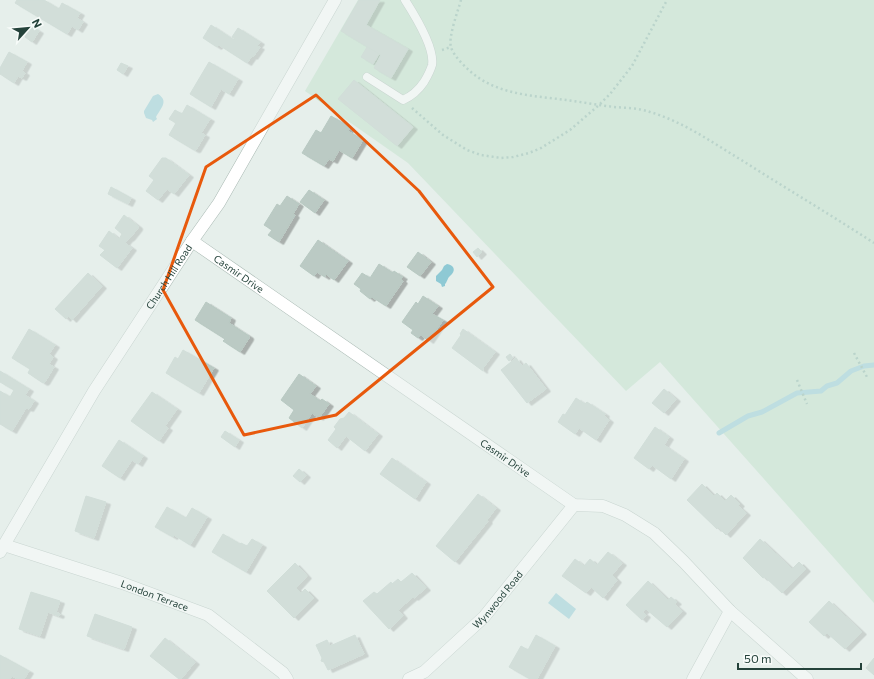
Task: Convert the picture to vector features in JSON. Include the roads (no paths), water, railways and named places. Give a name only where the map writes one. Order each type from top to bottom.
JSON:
[{"type":"street","name":"Church Hill Road","points":[[2,549],[94,390],[192,241],[219,203],[335,0]]},
{"type":"street","name":"Casmir Drive","points":[[192,241],[574,505]]},
{"type":"street","points":[[574,505],[603,506],[625,515],[654,533],[684,562],[730,611],[807,679]]},
{"type":"street","name":"Wynwood Road","points":[[409,679],[424,672],[484,617],[574,505]]},
{"type":"street","name":"London Terrace","points":[[2,549],[122,583],[208,615],[283,673],[287,679]]},
{"type":"street","points":[[693,679],[730,611]]},
{"type":"lane","points":[[367,77],[403,100],[411,96],[419,89],[429,74],[432,64],[431,53],[423,32],[405,0]]},
{"type":"water","points":[[158,94],[164,102],[156,117],[157,119],[153,122],[152,120],[146,118],[144,111],[153,96]]},
{"type":"water","points":[[447,264],[452,266],[454,270],[448,278],[445,286],[442,287],[441,284],[436,281],[436,276]]},
{"type":"water","points":[[556,593],[576,609],[569,619],[548,603]]},
{"type":"waterway","points":[[719,433],[748,416],[762,412],[797,393],[821,391],[827,386],[837,383],[851,371],[864,366],[874,365]]}]
